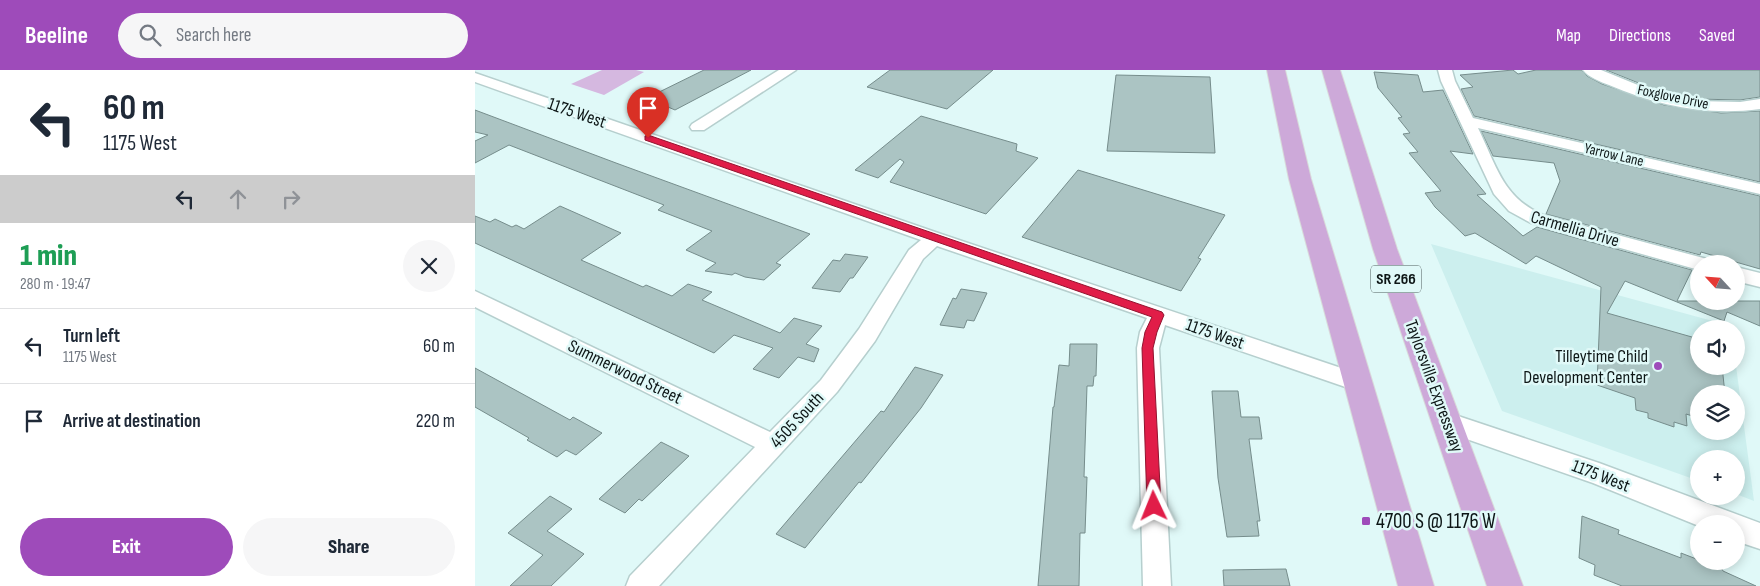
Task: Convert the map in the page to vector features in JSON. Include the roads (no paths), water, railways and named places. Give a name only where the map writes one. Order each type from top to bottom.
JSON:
[{"type":"main road","points":[[1276,70],[1300,178],[1360,383],[1416,586]]},
{"type":"main road","name":"Taylorsville Expressway","points":[[1331,70],[1368,197],[1505,586]]},
{"type":"street","points":[[698,127],[789,70]]},
{"type":"street","name":"Carmellia Drive","points":[[1445,70],[1448,81],[1467,121],[1503,196],[1509,204],[1521,213],[1553,224],[1690,261]]},
{"type":"street","name":"Foxglove Drive","points":[[1590,70],[1628,88],[1685,102],[1735,107],[1760,104]]},
{"type":"street","name":"1175 West","points":[[475,77],[934,238],[1360,383]]},
{"type":"street","name":"Yarrow Lane","points":[[1467,121],[1760,190]]},
{"type":"street","name":"4505 South","points":[[641,586],[829,386],[867,335],[916,255],[934,238]]},
{"type":"street","points":[[1745,276],[1760,280]]},
{"type":"street","name":"Summerwood Street","points":[[475,298],[774,445]]},
{"type":"street","points":[[1157,586],[1148,348],[1151,332],[1159,315]]},
{"type":"street","name":"1175 West","points":[[1446,422],[1599,474],[1703,515]]},
{"type":"street","points":[[1745,531],[1760,536]]},
{"type":"place","name":"Tilleytime Child Development Center","points":[[1658,366]]},
{"type":"place","name":"4700 S @ 1176 W","points":[[1366,521]]}]
